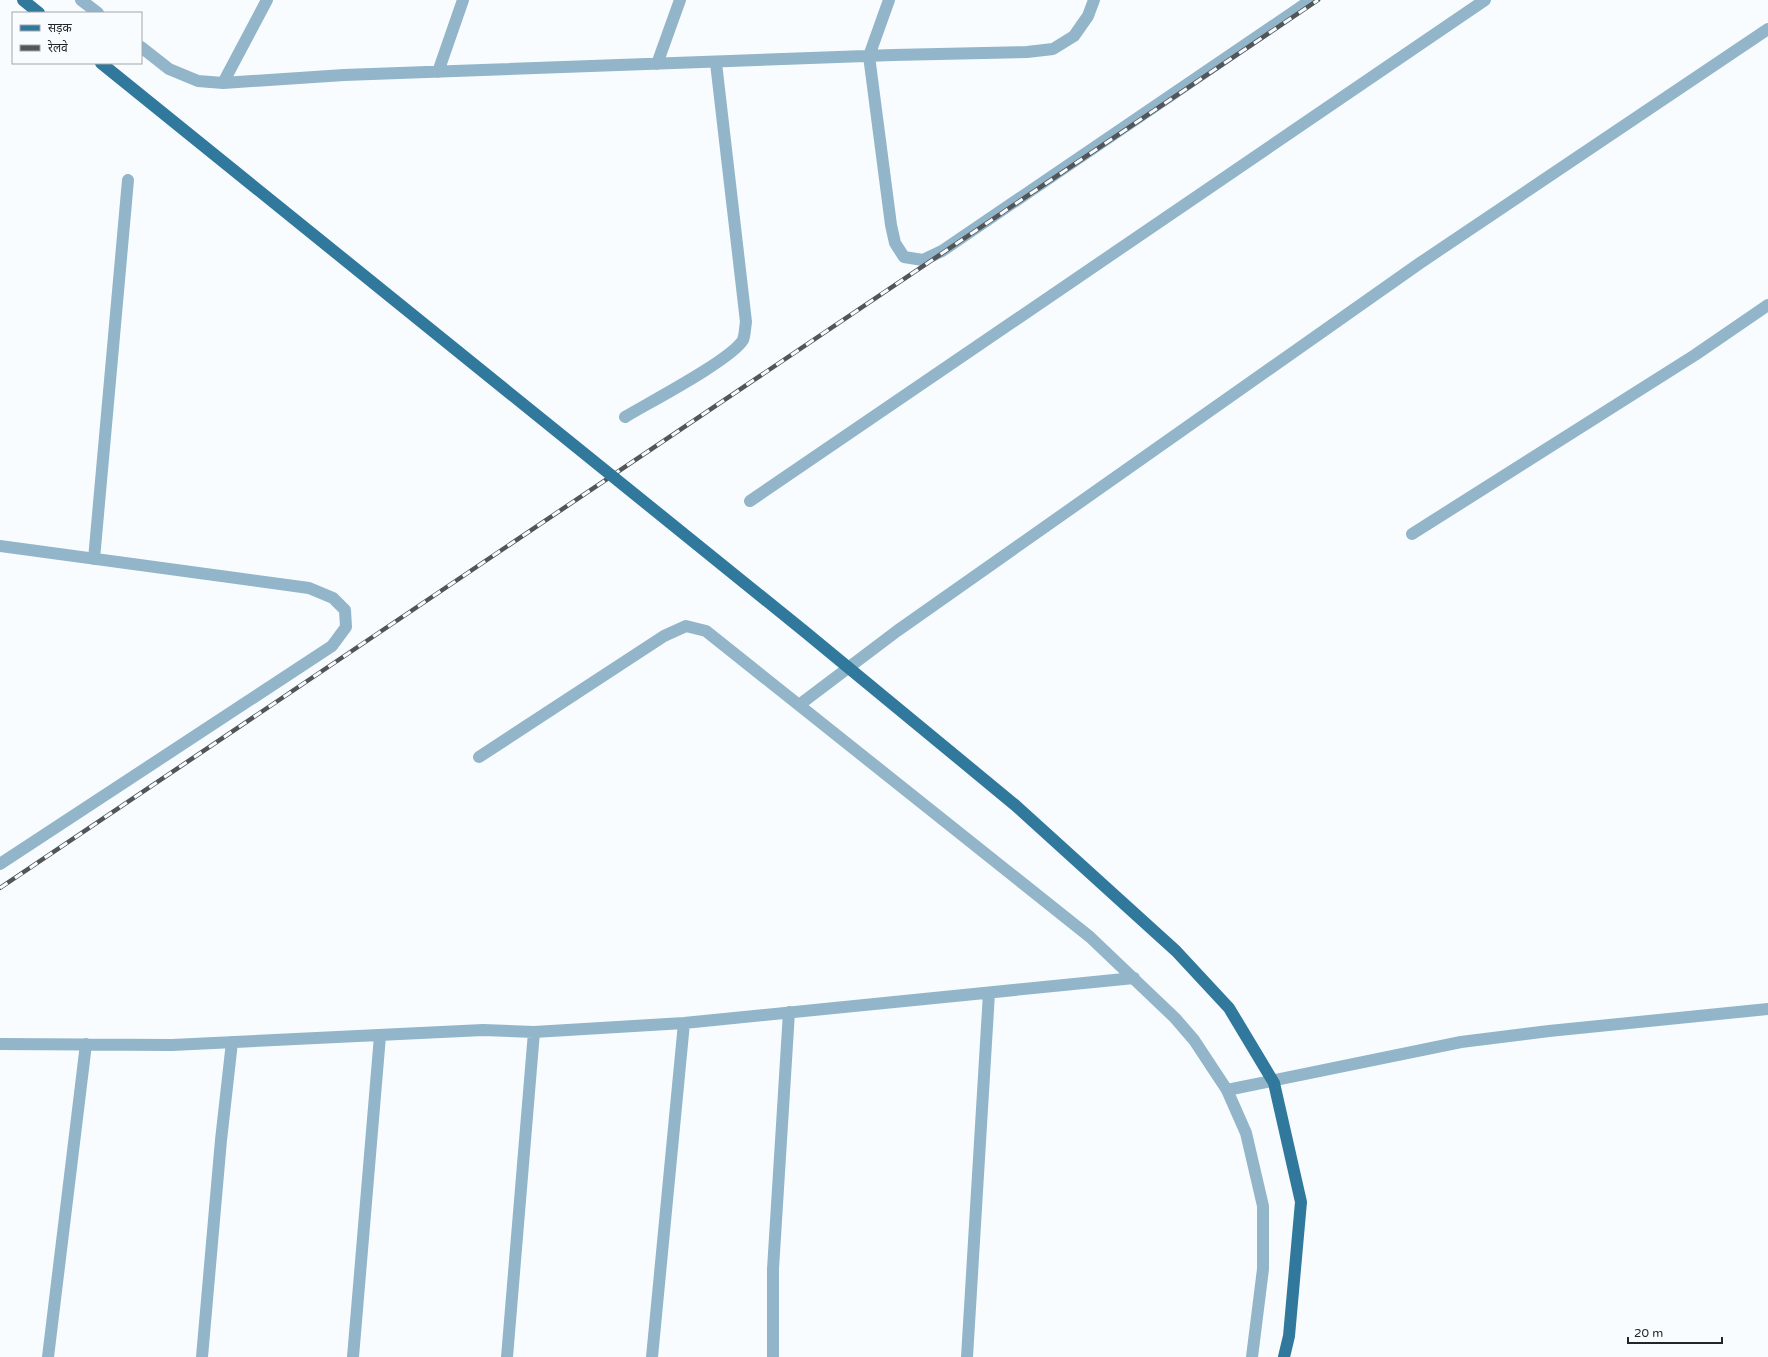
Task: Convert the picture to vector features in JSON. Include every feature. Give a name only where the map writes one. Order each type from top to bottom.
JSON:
[{"type":"main road","points":[[23,0],[38,12]]},
{"type":"main road","points":[[102,64],[804,631],[1015,805],[1176,951],[1229,1008],[1274,1083],[1301,1202],[1290,1336],[1284,1357]]},
{"type":"street","points":[[81,0],[97,12]]},
{"type":"street","points":[[223,83],[267,0]]},
{"type":"street","points":[[438,72],[463,0]]},
{"type":"street","points":[[657,64],[680,0]]},
{"type":"street","points":[[889,0],[869,56],[891,225],[896,243],[904,257],[923,260],[942,251],[1311,0]]},
{"type":"street","points":[[142,48],[169,69],[198,81],[223,83],[344,75],[716,63],[869,56],[1027,52],[1053,49],[1074,36],[1088,16],[1094,0]]},
{"type":"street","points":[[750,501],[1485,0]]},
{"type":"street","points":[[798,705],[897,631],[1413,267],[1768,29]]},
{"type":"street","points":[[624,417],[693,377],[732,352],[743,340],[746,322],[745,308],[716,63]]},
{"type":"street","points":[[94,559],[128,180]]},
{"type":"street","points":[[1412,534],[1695,355],[1768,305]]},
{"type":"street","points":[[0,546],[309,588],[333,598],[345,610],[346,627],[332,646],[0,864]]},
{"type":"street","points":[[479,757],[664,636],[686,626],[706,631],[1090,937],[1175,1018],[1194,1040],[1227,1090],[1246,1133],[1263,1206],[1263,1269],[1252,1357]]},
{"type":"street","points":[[0,1044],[172,1045],[483,1030],[534,1032],[684,1023],[989,994],[1134,978]]},
{"type":"street","points":[[966,1357],[989,994]]},
{"type":"street","points":[[1227,1090],[1462,1042],[1549,1031],[1768,1009]]},
{"type":"street","points":[[773,1357],[773,1269],[789,1012]]},
{"type":"street","points":[[652,1357],[684,1023]]},
{"type":"street","points":[[507,1357],[534,1032]]},
{"type":"street","points":[[353,1357],[380,1036]]},
{"type":"street","points":[[202,1357],[220,1140],[232,1042]]},
{"type":"street","points":[[48,1357],[86,1044]]},
{"type":"railway","points":[[0,888],[1318,0]]}]
